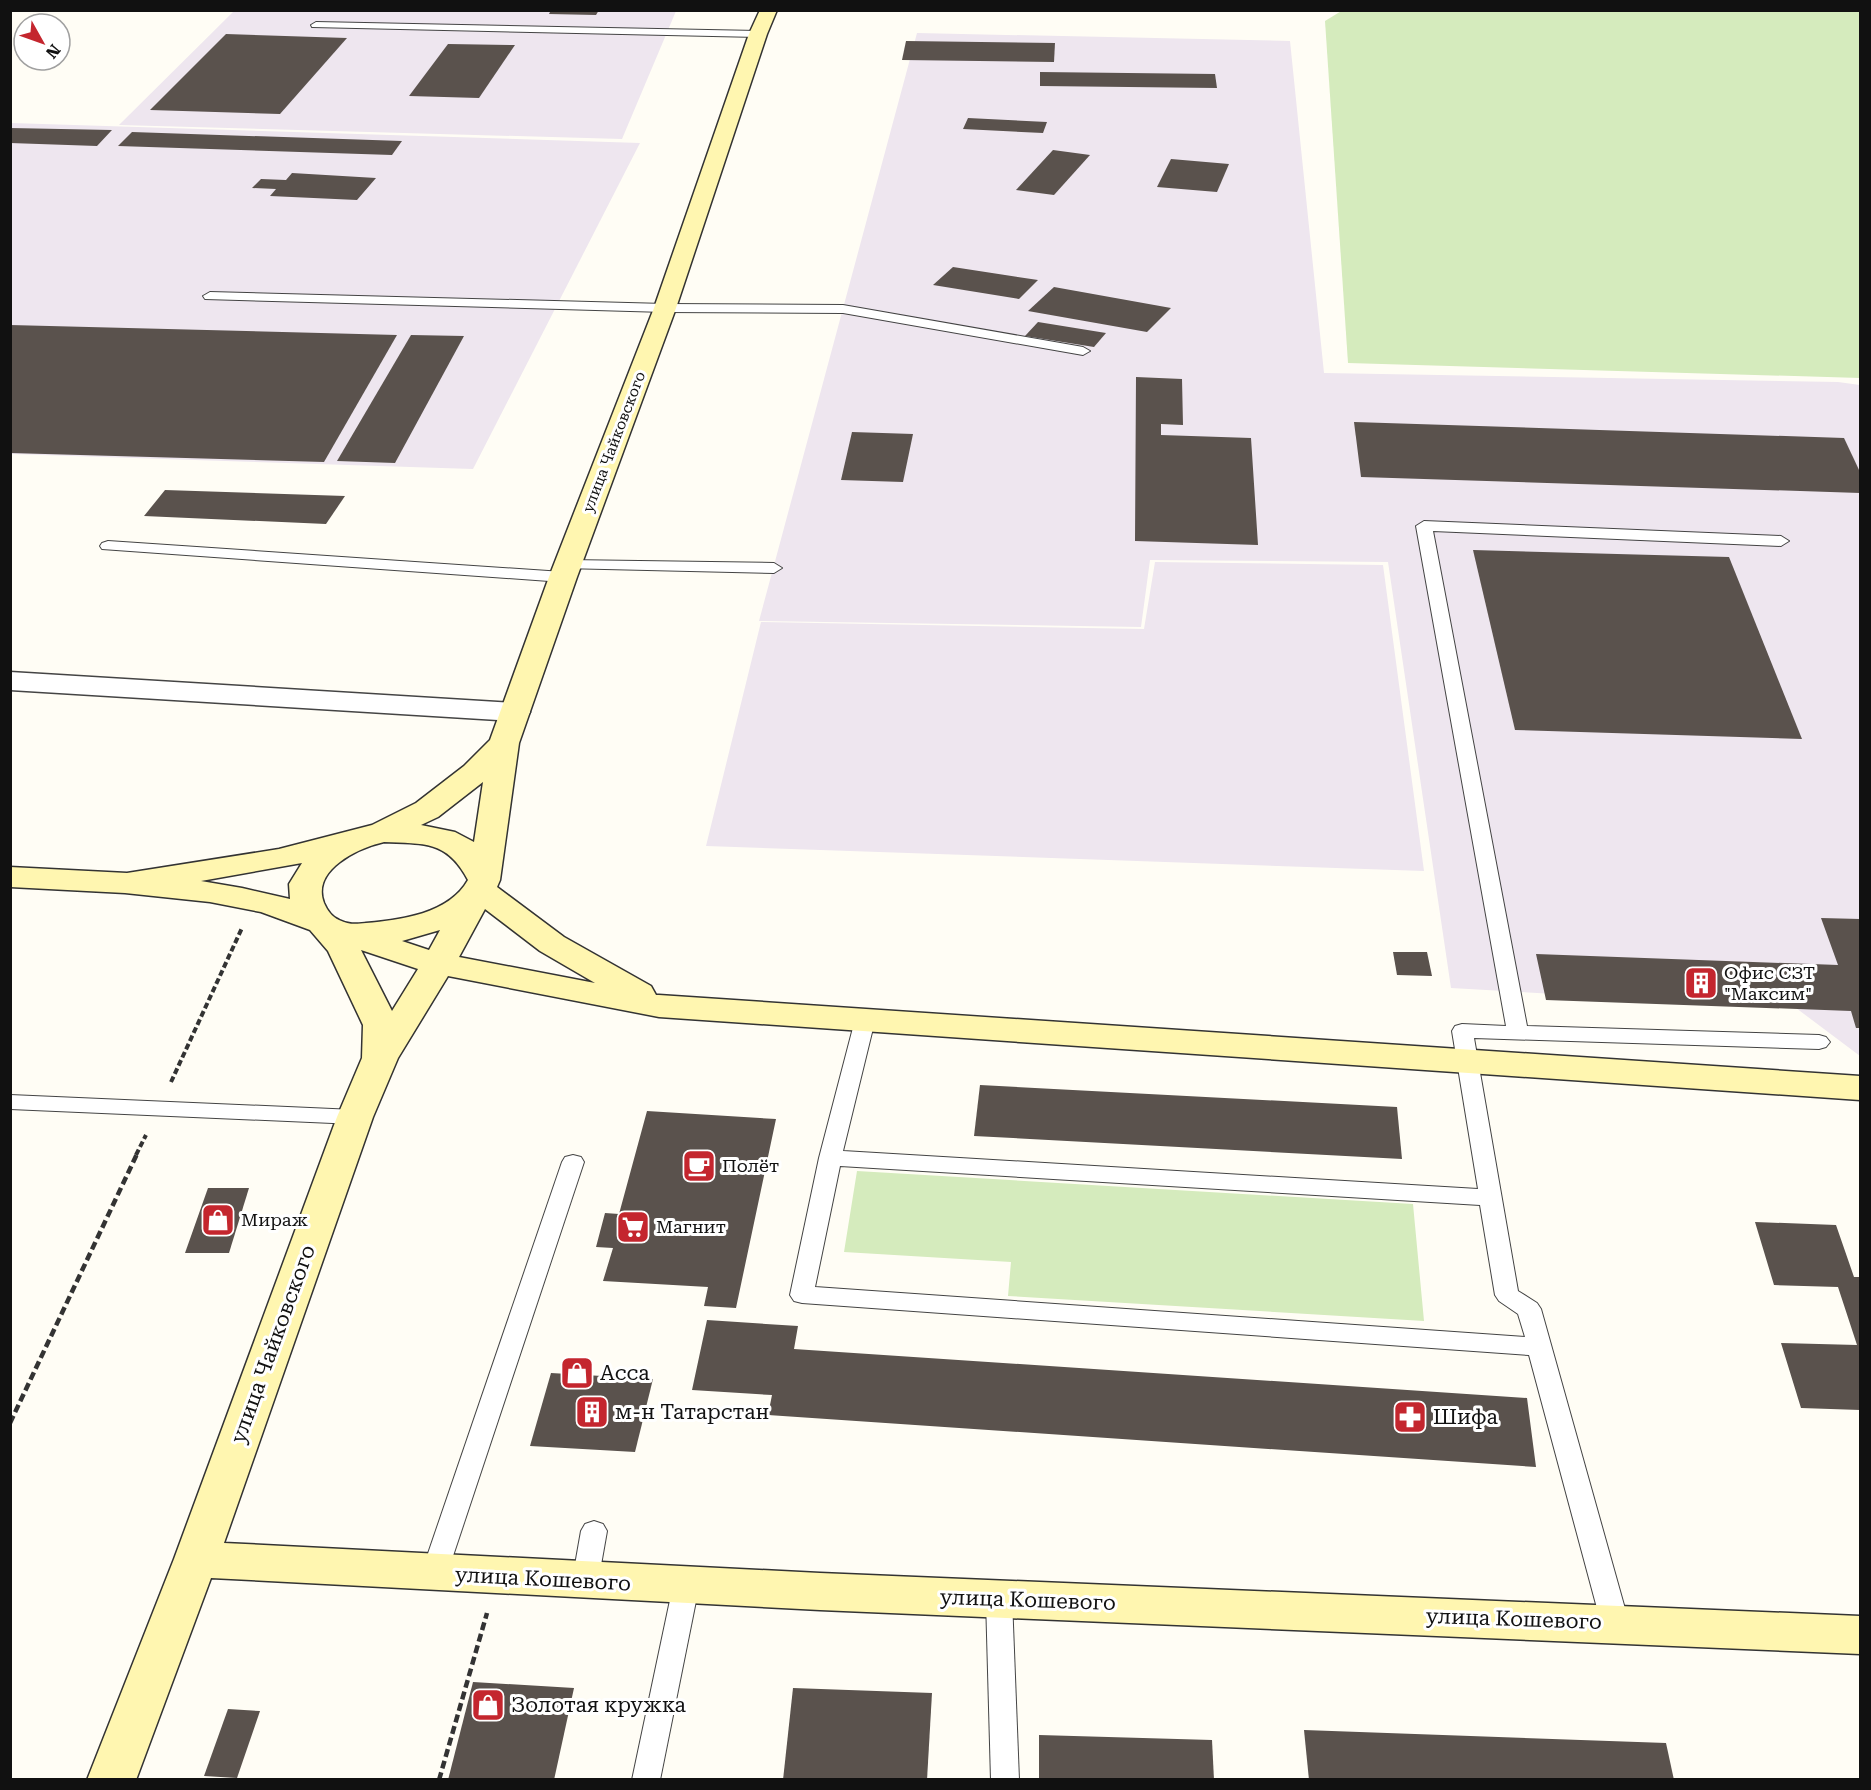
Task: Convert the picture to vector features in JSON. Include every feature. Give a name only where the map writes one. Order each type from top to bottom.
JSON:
[{"type":"main road","name":"улица Чайковского","points":[[111,1779],[196,1559],[355,1117],[380,1058],[438,964],[482,885],[504,743],[665,308],[769,10]]},
{"type":"main road","points":[[380,1058],[381,1025],[344,949],[304,898],[306,882],[316,865],[335,852],[427,810],[475,772],[504,743]]},
{"type":"main road","points":[[131,882],[222,869],[369,837],[439,838],[460,846],[473,859],[482,885],[552,944],[659,1006]]},
{"type":"main road","points":[[10,877],[131,882],[247,897],[296,910],[323,924],[438,964],[659,1006],[1860,1088]]},
{"type":"main road","points":[[323,924],[353,932],[382,933],[411,930],[438,920],[460,907],[482,885]]},
{"type":"main road","name":"улица Кошевого","points":[[196,1559],[497,1578],[1860,1635]]},
{"type":"street","points":[[10,681],[515,712]]},
{"type":"lane","points":[[316,25],[759,34]]},
{"type":"lane","points":[[210,296],[665,308],[843,309],[1083,351]]},
{"type":"lane","points":[[1518,1033],[1424,526],[1781,541]]},
{"type":"lane","points":[[108,546],[566,571],[774,568]]},
{"type":"lane","points":[[865,1020],[830,1158],[802,1295],[1539,1347]]},
{"type":"lane","points":[[1615,1623],[1529,1309],[1508,1295],[1462,1031],[1819,1042]]},
{"type":"lane","points":[[10,1102],[355,1117]]},
{"type":"lane","points":[[830,1158],[1491,1198]]},
{"type":"lane","points":[[434,1574],[573,1162]]},
{"type":"lane","points":[[585,1582],[594,1531]]},
{"type":"lane","points":[[646,1779],[686,1586]]},
{"type":"lane","points":[[999,1599],[1005,1779]]},
{"type":"path","points":[[439,1779],[497,1578]]},
{"type":"shaded area","points":[[234,11],[676,11],[622,139],[119,125]]},
{"type":"shaded area","points":[[917,33],[1290,41],[1324,373],[1838,382],[1860,385],[1860,1056],[1796,1008],[1451,988],[1388,562],[1150,560],[1141,627],[759,621]]},
{"type":"shaded area","points":[[11,123],[640,143],[473,469],[11,454]]},
{"type":"shaded area","points":[[1155,562],[1383,565],[1424,871],[706,846],[761,622],[1144,629]]},
{"type":"green space","points":[[1343,10],[1860,11],[1860,378],[1348,363],[1325,21]]},
{"type":"green space","points":[[857,1171],[1413,1204],[1424,1321],[1008,1296],[1011,1262],[844,1252]]},
{"type":"building","points":[[551,10],[599,10],[596,15],[549,14]]},
{"type":"building","points":[[226,34],[347,38],[280,114],[150,110]]},
{"type":"building","points":[[906,41],[1055,43],[1054,62],[902,60]]},
{"type":"building","points":[[448,44],[515,45],[479,98],[409,96]]},
{"type":"building","points":[[1040,72],[1215,74],[1217,88],[1040,86]]},
{"type":"building","points":[[968,118],[1047,122],[1043,133],[963,129]]},
{"type":"building","points":[[10,128],[112,130],[97,146],[10,143]]},
{"type":"building","points":[[132,132],[402,141],[392,155],[118,146]]},
{"type":"building","points":[[1053,150],[1090,155],[1054,195],[1016,190]]},
{"type":"building","points":[[1171,159],[1229,164],[1217,192],[1157,187]]},
{"type":"building","points":[[292,173],[376,178],[357,200],[270,196],[276,189],[252,188],[261,179],[286,180]]},
{"type":"building","points":[[953,267],[1038,280],[1019,299],[933,285]]},
{"type":"building","points":[[1054,287],[1171,308],[1147,332],[1028,311]]},
{"type":"building","points":[[1038,322],[1106,333],[1094,347],[1025,336]]},
{"type":"building","points":[[10,325],[397,335],[324,462],[10,453]]},
{"type":"building","points":[[411,335],[464,336],[395,463],[337,461]]},
{"type":"building","points":[[1136,377],[1182,379],[1183,425],[1161,424],[1161,435],[1251,438],[1258,545],[1135,541]]},
{"type":"building","points":[[1354,422],[1844,438],[1860,472],[1860,493],[1361,477]]},
{"type":"building","points":[[852,432],[913,434],[903,482],[841,480]]},
{"type":"building","points":[[165,490],[345,496],[326,524],[144,516]]},
{"type":"building","points":[[1473,550],[1729,557],[1802,739],[1515,730]]},
{"type":"building","name":"Офис СЗТ \"Максим\"","points":[[1821,918],[1860,919],[1860,1028],[1856,1028],[1851,1011],[1546,1000],[1536,954],[1838,965]]},
{"type":"building","points":[[1393,952],[1427,952],[1432,976],[1397,975]]},
{"type":"building","points":[[980,1085],[1397,1107],[1402,1159],[974,1136]]},
{"type":"building","name":"Полёт","points":[[647,1111],[776,1119],[736,1308],[704,1306],[708,1287],[603,1281],[613,1248],[596,1247],[605,1213],[619,1214]]},
{"type":"building","name":"Мираж","points":[[208,1188],[249,1188],[229,1253],[185,1253]]},
{"type":"building","points":[[1755,1222],[1836,1225],[1854,1277],[1860,1277],[1860,1410],[1801,1408],[1781,1343],[1857,1345],[1838,1287],[1774,1285]]},
{"type":"building","points":[[707,1320],[798,1326],[794,1349],[1527,1398],[1536,1467],[768,1415],[772,1395],[692,1390]]},
{"type":"building","name":"м-н Татарстан","points":[[551,1373],[653,1379],[635,1452],[530,1446]]},
{"type":"building","points":[[473,1682],[574,1688],[554,1780],[448,1780]]},
{"type":"building","points":[[793,1688],[932,1693],[927,1780],[783,1780]]},
{"type":"building","points":[[228,1709],[260,1711],[237,1778],[204,1776]]},
{"type":"building","points":[[1304,1730],[1666,1743],[1674,1780],[1309,1780]]},
{"type":"building","points":[[1039,1735],[1212,1740],[1214,1780],[1039,1780]]},
{"type":"place","name":"Офис СЗТ \"Максим\"","points":[[1701,983]]},
{"type":"place","name":"Полёт","points":[[699,1166]]},
{"type":"place","name":"Мираж","points":[[218,1220]]},
{"type":"place","name":"Магнит","points":[[633,1227]]},
{"type":"place","name":"Acca","points":[[577,1373]]},
{"type":"place","name":"м-н Татарстан","points":[[592,1412]]},
{"type":"place","name":"Шифа","points":[[1410,1417]]},
{"type":"place","name":"Золотая кружка","points":[[488,1705]]}]
